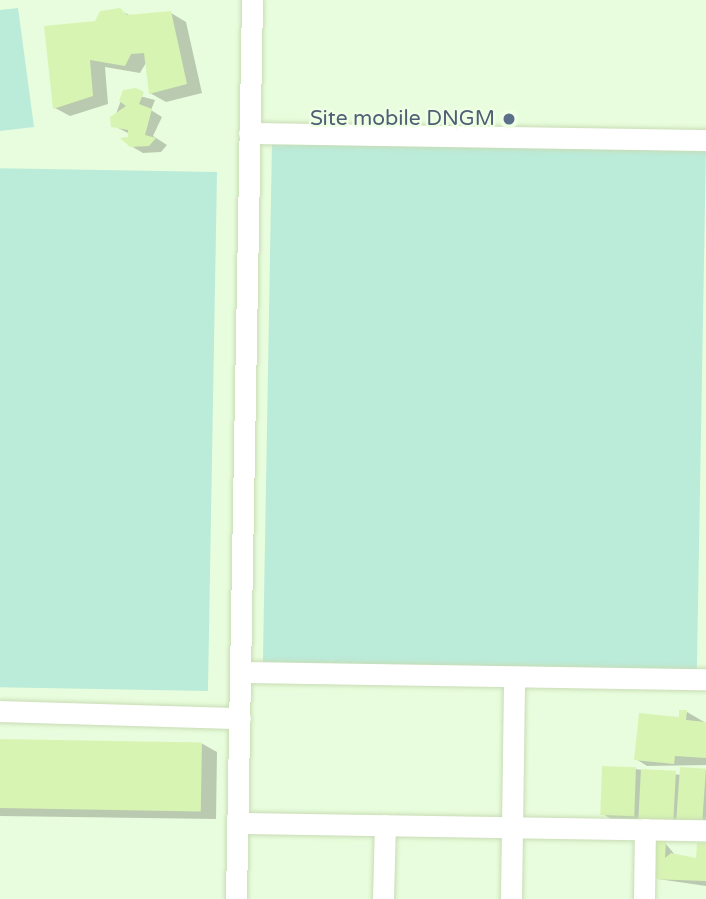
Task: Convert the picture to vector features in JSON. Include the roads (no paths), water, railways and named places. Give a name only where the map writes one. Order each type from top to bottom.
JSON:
[{"type":"street","points":[[236,899],[251,0]]},
{"type":"street","points":[[249,133],[706,140]]},
{"type":"street","points":[[240,672],[706,679]]},
{"type":"street","points":[[511,899],[514,677]]},
{"type":"street","points":[[0,711],[240,718]]},
{"type":"street","points":[[238,823],[706,830]]},
{"type":"street","points":[[383,899],[385,825]]},
{"type":"street","points":[[644,899],[645,829]]},
{"type":"place","name":"Site mobile DNGM","points":[[509,119]]}]
